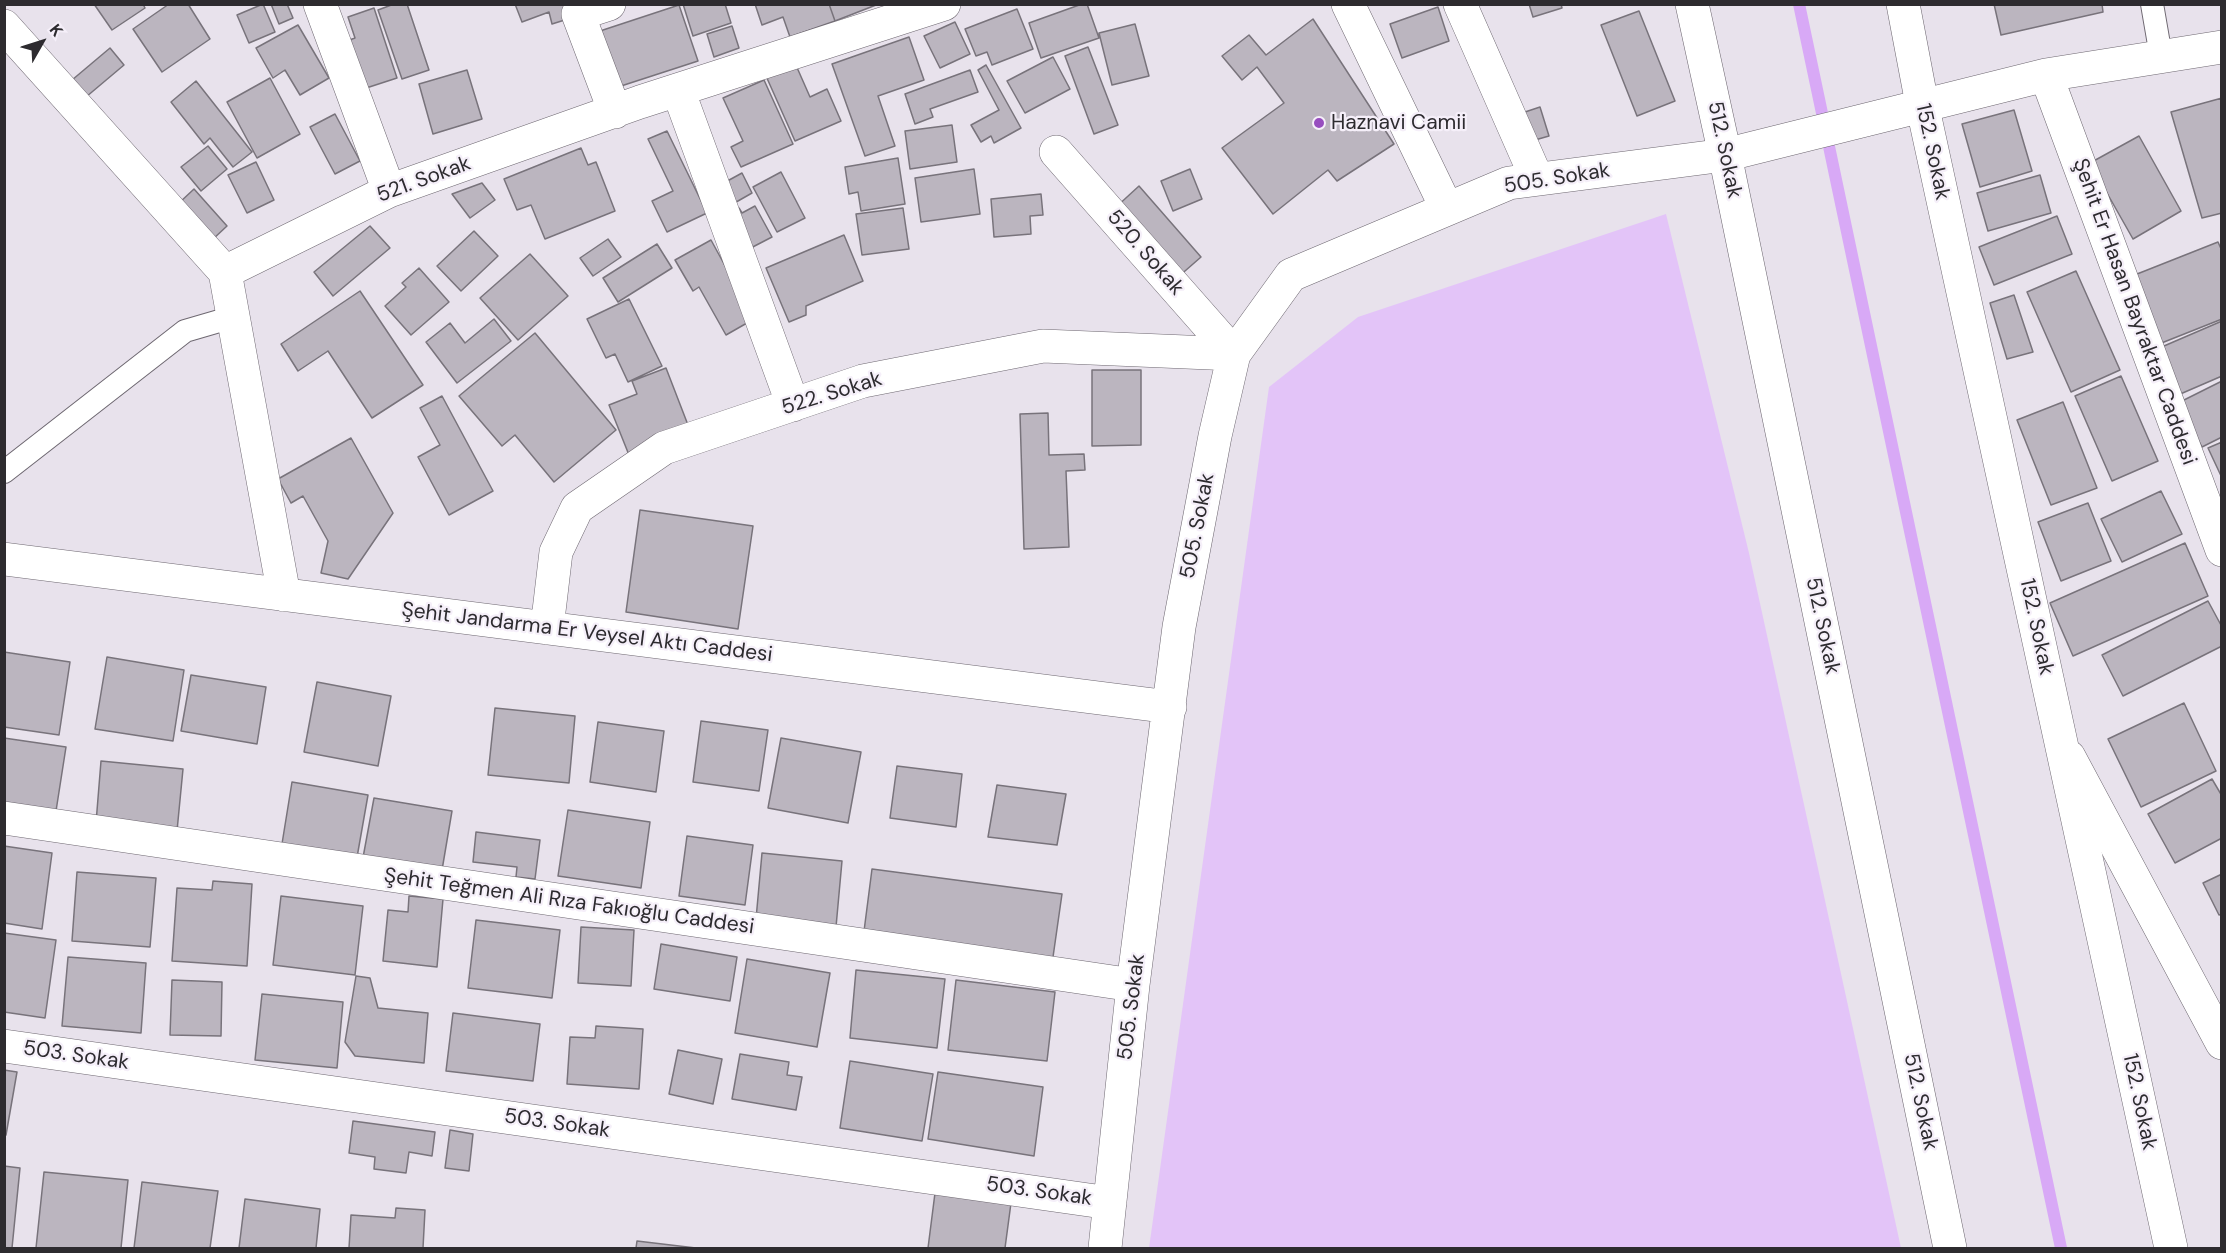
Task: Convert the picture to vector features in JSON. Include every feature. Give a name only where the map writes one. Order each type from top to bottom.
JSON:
[{"type":"street","points":[[4,10],[10,4]]},
{"type":"street","points":[[320,4],[389,191]]},
{"type":"street","points":[[609,4],[578,14],[615,112]]},
{"type":"street","name":"521. Sokak","points":[[225,272],[389,191],[678,90],[944,4]]},
{"type":"street","points":[[1348,4],[1447,209]]},
{"type":"street","points":[[1460,4],[1537,179]]},
{"type":"street","name":"512. Sokak","points":[[1692,4],[1950,1248]]},
{"type":"street","name":"152. Sokak","points":[[1903,4],[1922,104],[2171,1248]]},
{"type":"street","points":[[4,26],[225,272],[284,594]]},
{"type":"street","name":"505. Sokak","points":[[1105,1248],[1133,985],[1179,627],[1215,436],[1234,354],[1291,275],[1509,183],[1725,155],[1922,104],[2046,75],[2222,47]]},
{"type":"street","name":"Şehit Er Hasan Bayraktar Caddesi","points":[[2046,75],[2222,550]]},
{"type":"street","points":[[678,90],[793,405]]},
{"type":"street","name":"520. Sokak","points":[[1056,152],[1234,354]]},
{"type":"street","name":"522. Sokak","points":[[547,628],[555,552],[577,508],[664,448],[863,381],[1043,346],[1234,354]]},
{"type":"street","name":"Şehit Jandarma Er Veysel Aktı Caddesi","points":[[4,559],[1170,707]]},
{"type":"street","points":[[2061,742],[2222,1043]]},
{"type":"street","name":"Şehit Teğmen Ali Rıza Fakıoğlu Caddesi","points":[[4,818],[1133,985]]},
{"type":"street","name":"503. Sokak","points":[[4,1046],[1110,1203]]},
{"type":"lane","points":[[2152,4],[2161,56]]},
{"type":"lane","points":[[4,472],[184,331],[233,317]]},
{"type":"shaded area","points":[[1666,214],[1749,553],[1901,1248],[1149,1248],[1269,387],[1358,317]]},
{"type":"building","points":[[94,4],[143,4],[145,8],[112,30]]},
{"type":"building","points":[[169,4],[188,4],[210,39],[162,72],[133,29]]},
{"type":"building","points":[[263,4],[275,32],[249,43],[237,15]]},
{"type":"building","points":[[271,4],[287,4],[293,18],[279,24]]},
{"type":"building","points":[[394,4],[407,4],[429,70],[402,79],[378,10]]},
{"type":"building","points":[[515,4],[567,4],[571,18],[552,24],[549,12],[522,22]]},
{"type":"building","points":[[683,4],[725,4],[731,23],[693,36]]},
{"type":"building","points":[[755,4],[829,4],[835,21],[790,37],[783,17],[762,25]]},
{"type":"building","points":[[829,4],[876,4],[876,5],[835,21]]},
{"type":"building","points":[[1087,4],[1099,38],[1041,58],[1029,23]]},
{"type":"building","points":[[1529,4],[1561,4],[1562,8],[1533,17]]},
{"type":"building","points":[[1994,4],[2102,4],[2103,12],[2001,35]]},
{"type":"building","points":[[679,5],[698,61],[618,87],[600,31]]},
{"type":"building","points":[[1438,7],[1449,41],[1402,58],[1390,24]]},
{"type":"building","points":[[374,8],[397,78],[357,91],[341,43],[355,38],[348,17]]},
{"type":"building","points":[[1017,9],[1033,49],[992,65],[987,52],[976,56],[965,29]]},
{"type":"building","points":[[1639,11],[1675,101],[1637,116],[1601,25]]},
{"type":"building","name":"Haznavi Camii","points":[[1313,19],[1394,144],[1337,181],[1328,170],[1273,214],[1222,148],[1284,103],[1257,67],[1242,80],[1222,56],[1249,35],[1266,55]]},
{"type":"building","points":[[955,22],[970,54],[940,68],[924,36]]},
{"type":"building","points":[[1135,24],[1149,76],[1112,85],[1099,33]]},
{"type":"building","points":[[298,25],[329,78],[300,95],[285,70],[273,78],[256,48]]},
{"type":"building","points":[[732,26],[739,48],[714,57],[707,34]]},
{"type":"building","points":[[909,37],[924,80],[878,96],[895,146],[865,156],[832,64]]},
{"type":"building","points":[[1088,47],[1118,125],[1094,134],[1065,56]]},
{"type":"building","points":[[110,48],[124,65],[86,97],[72,80]]},
{"type":"building","points":[[1053,57],[1070,89],[1025,113],[1007,81]]},
{"type":"building","points":[[795,63],[810,97],[827,89],[841,121],[795,141],[766,76]]},
{"type":"building","points":[[986,65],[1021,128],[994,143],[991,136],[981,142],[971,125],[999,110],[978,70]]},
{"type":"building","points":[[467,70],[482,119],[433,134],[419,84]]},
{"type":"building","points":[[970,70],[978,92],[930,109],[933,117],[915,124],[905,94]]},
{"type":"building","points":[[270,78],[300,134],[257,158],[227,102]]},
{"type":"building","points":[[764,80],[793,144],[741,167],[731,147],[743,141],[723,98]]},
{"type":"building","points":[[196,81],[252,152],[233,167],[210,138],[204,144],[171,102]]},
{"type":"building","points":[[2222,98],[2222,213],[2202,218],[2171,112]]},
{"type":"building","points":[[1540,107],[1549,136],[1528,142],[1519,114]]},
{"type":"building","points":[[2014,110],[2032,171],[1980,187],[1962,124]]},
{"type":"building","points":[[335,114],[360,161],[335,174],[310,127]]},
{"type":"building","points":[[952,125],[957,162],[910,169],[905,131]]},
{"type":"building","points":[[667,131],[707,213],[667,232],[652,201],[673,191],[648,139]]},
{"type":"building","points":[[2139,136],[2181,211],[2133,239],[2090,163]]},
{"type":"building","points":[[208,146],[227,169],[201,191],[181,167]]},
{"type":"building","points":[[581,148],[588,165],[596,162],[615,211],[545,239],[531,205],[517,210],[504,179]]},
{"type":"building","points":[[898,158],[905,204],[861,211],[858,192],[849,194],[845,167]]},
{"type":"building","points":[[256,162],[274,200],[247,213],[228,175]]},
{"type":"building","points":[[974,169],[980,214],[921,222],[915,178]]},
{"type":"building","points":[[1190,169],[1202,199],[1173,211],[1161,181]]},
{"type":"building","points":[[781,172],[805,218],[777,232],[753,187]]},
{"type":"building","points":[[742,173],[752,193],[731,205],[720,185]]},
{"type":"building","points":[[2040,175],[2051,213],[1988,231],[1977,193]]},
{"type":"building","points":[[482,183],[495,200],[470,218],[452,194]]},
{"type":"building","points":[[1139,186],[1201,257],[1177,278],[1115,208]]},
{"type":"building","points":[[194,189],[227,226],[212,240],[179,203]]},
{"type":"building","points":[[1041,194],[1043,215],[1030,216],[1031,234],[994,237],[991,199]]},
{"type":"building","points":[[755,206],[772,237],[745,251],[725,215],[739,208],[742,213]]},
{"type":"building","points":[[903,208],[909,249],[862,255],[856,214]]},
{"type":"building","points":[[2057,216],[2072,254],[1994,285],[1979,247]]},
{"type":"building","points":[[370,226],[390,248],[333,296],[314,272]]},
{"type":"building","points":[[474,231],[498,256],[461,291],[437,266]]},
{"type":"building","points":[[844,235],[863,281],[806,306],[806,315],[789,322],[766,268]]},
{"type":"building","points":[[608,239],[621,257],[593,276],[580,258]]},
{"type":"building","points":[[711,240],[754,319],[726,335],[699,287],[693,291],[675,260]]},
{"type":"building","points":[[2218,242],[2222,251],[2222,319],[2159,344],[2132,276]]},
{"type":"building","points":[[657,244],[672,268],[618,302],[603,278]]},
{"type":"building","points":[[530,254],[568,296],[518,340],[480,298]]},
{"type":"building","points":[[419,268],[449,302],[411,335],[385,306],[406,287],[402,283]]},
{"type":"building","points":[[2076,271],[2120,370],[2071,392],[2027,292]]},
{"type":"building","points":[[360,291],[423,385],[372,418],[328,351],[298,371],[281,344]]},
{"type":"building","points":[[2014,295],[2033,352],[2007,359],[1990,303]]},
{"type":"building","points":[[629,299],[662,366],[628,382],[615,354],[606,358],[587,319]]},
{"type":"building","points":[[494,319],[511,341],[457,383],[426,342],[450,323],[465,343]]},
{"type":"building","points":[[2222,321],[2222,376],[2178,395],[2157,349]]},
{"type":"building","points":[[535,333],[616,430],[554,482],[515,435],[502,446],[459,396]]},
{"type":"building","points":[[666,368],[688,425],[629,455],[609,405],[637,394],[632,381]]},
{"type":"building","points":[[1092,370],[1141,370],[1141,445],[1092,446]]},
{"type":"building","points":[[2121,376],[2158,461],[2112,481],[2075,396]]},
{"type":"building","points":[[2222,381],[2222,437],[2202,447],[2178,403]]},
{"type":"building","points":[[442,396],[493,491],[449,515],[418,457],[440,445],[420,408]]},
{"type":"building","points":[[2063,402],[2097,488],[2051,505],[2017,420]]},
{"type":"building","points":[[1048,413],[1049,455],[1084,454],[1085,470],[1066,471],[1069,547],[1024,549],[1020,414]]},
{"type":"building","points":[[351,438],[393,513],[348,579],[321,573],[328,541],[303,496],[291,503],[278,479]]},
{"type":"building","points":[[2222,442],[2222,478],[2208,448]]},
{"type":"building","points":[[2161,491],[2182,534],[2122,562],[2101,519]]},
{"type":"building","points":[[2088,503],[2111,561],[2061,581],[2038,522]]},
{"type":"building","points":[[640,510],[753,526],[738,629],[626,612]]},
{"type":"building","points":[[2185,543],[2208,596],[2073,656],[2050,603]]},
{"type":"building","points":[[2208,601],[2222,627],[2222,646],[2123,696],[2102,655]]},
{"type":"building","points":[[4,652],[70,662],[59,735],[4,727]]},
{"type":"building","points":[[107,657],[184,670],[173,741],[95,729]]},
{"type":"building","points":[[191,675],[266,687],[257,744],[181,731]]},
{"type":"building","points":[[317,682],[391,696],[378,766],[304,752]]},
{"type":"building","points":[[2184,703],[2216,771],[2141,807],[2108,739]]},
{"type":"building","points":[[495,708],[575,716],[569,783],[488,775]]},
{"type":"building","points":[[701,721],[768,730],[759,791],[693,782]]},
{"type":"building","points":[[598,722],[664,731],[656,792],[590,782]]},
{"type":"building","points":[[4,738],[66,747],[56,811],[4,804]]},
{"type":"building","points":[[781,738],[861,752],[848,823],[768,808]]},
{"type":"building","points":[[101,761],[183,769],[177,831],[96,823]]},
{"type":"building","points":[[897,766],[962,774],[956,827],[890,818]]},
{"type":"building","points":[[2212,779],[2222,796],[2222,838],[2175,863],[2148,814]]},
{"type":"building","points":[[292,782],[368,795],[356,863],[281,850]]},
{"type":"building","points":[[997,785],[1066,794],[1057,845],[988,837]]},
{"type":"building","points":[[374,798],[452,811],[441,876],[362,863]]},
{"type":"building","points":[[568,810],[650,822],[641,888],[558,876]]},
{"type":"building","points":[[476,832],[540,840],[535,879],[516,877],[517,867],[473,862]]},
{"type":"building","points":[[687,836],[753,845],[745,905],[679,896]]},
{"type":"building","points":[[4,846],[52,853],[42,929],[4,923]]},
{"type":"building","points":[[762,853],[842,861],[836,927],[756,919]]},
{"type":"building","points":[[872,869],[1062,894],[1052,964],[863,939]]},
{"type":"building","points":[[77,872],[156,878],[150,947],[72,941]]},
{"type":"building","points":[[2222,874],[2222,914],[2219,915],[2203,883]]},
{"type":"building","points":[[213,881],[252,884],[247,966],[172,961],[177,888],[212,890]]},
{"type":"building","points":[[281,896],[363,906],[355,975],[273,965]]},
{"type":"building","points":[[409,896],[443,899],[437,967],[383,961],[388,910],[408,912]]},
{"type":"building","points":[[476,920],[560,930],[552,998],[468,988]]},
{"type":"building","points":[[581,927],[634,930],[631,986],[578,983]]},
{"type":"building","points":[[4,933],[56,940],[45,1018],[4,1012]]},
{"type":"building","points":[[661,944],[737,957],[730,1001],[654,989]]},
{"type":"building","points":[[68,957],[146,963],[141,1033],[62,1026]]},
{"type":"building","points":[[747,959],[830,973],[817,1047],[735,1033]]},
{"type":"building","points":[[856,970],[945,979],[937,1048],[850,1038]]},
{"type":"building","points":[[356,976],[370,978],[378,1008],[428,1013],[424,1063],[355,1056],[345,1042]]},
{"type":"building","points":[[172,980],[222,982],[221,1036],[170,1035]]},
{"type":"building","points":[[956,980],[1055,992],[1047,1061],[948,1050]]},
{"type":"building","points":[[262,994],[343,1002],[337,1068],[255,1060]]},
{"type":"building","points":[[453,1013],[540,1024],[533,1081],[446,1071]]},
{"type":"building","points":[[596,1026],[643,1029],[639,1089],[567,1084],[570,1037],[595,1038]]},
{"type":"building","points":[[678,1050],[722,1059],[713,1104],[669,1094]]},
{"type":"building","points":[[740,1054],[789,1062],[787,1075],[802,1077],[796,1110],[732,1099]]},
{"type":"building","points":[[850,1061],[933,1074],[922,1141],[840,1128]]},
{"type":"building","points":[[4,1070],[17,1072],[6,1135],[4,1135]]},
{"type":"building","points":[[938,1072],[1043,1087],[1034,1156],[928,1139]]},
{"type":"building","points":[[353,1121],[435,1132],[432,1156],[409,1152],[406,1173],[374,1169],[375,1157],[349,1153]]},
{"type":"building","points":[[450,1130],[473,1134],[469,1171],[445,1168]]},
{"type":"building","points":[[4,1166],[20,1168],[12,1248],[4,1248]]},
{"type":"building","points":[[44,1172],[128,1180],[121,1248],[36,1248]]},
{"type":"building","points":[[142,1182],[218,1191],[210,1248],[134,1248]]},
{"type":"building","points":[[935,1193],[1011,1203],[1005,1248],[928,1248]]},
{"type":"building","points":[[245,1199],[320,1209],[316,1248],[239,1248]]},
{"type":"building","points":[[396,1208],[425,1210],[423,1248],[349,1248],[351,1215],[395,1218]]},
{"type":"building","points":[[637,1241],[696,1248],[636,1248]]},
{"type":"waterway","points":[[1799,4],[2061,1248]]},
{"type":"place","name":"Haznavi Camii","points":[[1319,123]]}]
